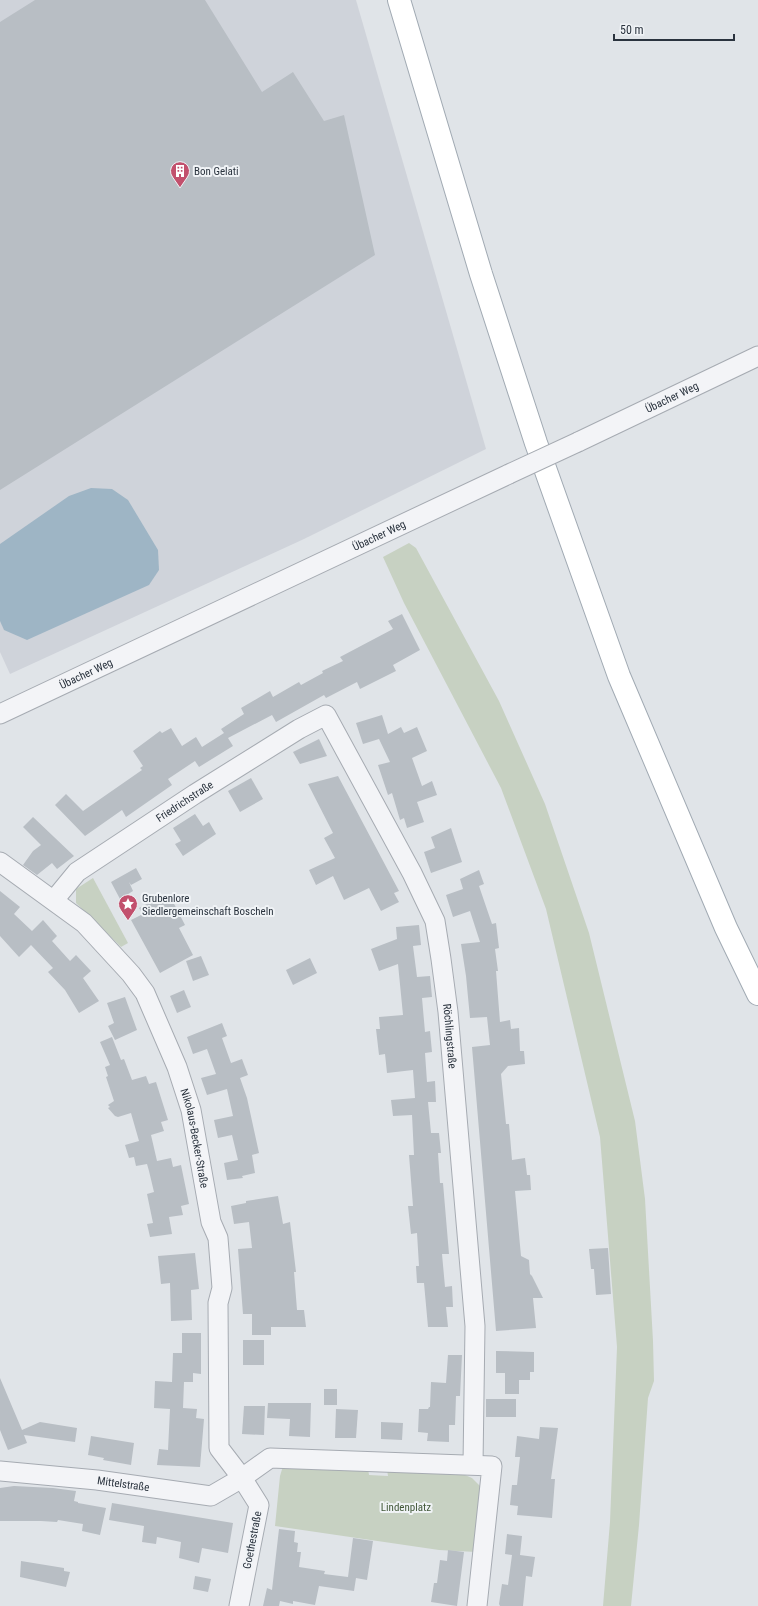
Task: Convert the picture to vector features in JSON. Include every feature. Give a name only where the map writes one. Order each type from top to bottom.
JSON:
[{"type":"main road","points":[[399,0],[481,274],[536,443],[619,676],[726,928],[758,994]]},
{"type":"street","name":"Übacher Weg","points":[[0,714],[758,356]]},
{"type":"street","name":"Friedrichstraße","points":[[54,900],[77,872],[112,848],[248,760],[299,729],[326,715]]},
{"type":"street","name":"Röchlingstraße","points":[[326,715],[412,873],[434,921],[448,1012],[475,1326],[473,1464]]},
{"type":"street","name":"Nikolaus-Becker-Straße","points":[[0,862],[84,922],[131,974],[145,993],[177,1067],[191,1110],[211,1222],[218,1238],[222,1288],[218,1303],[219,1448],[242,1478]]},
{"type":"street","points":[[242,1478],[270,1458],[328,1461],[473,1464],[492,1466],[477,1606]]},
{"type":"street","name":"Mittelstraße","points":[[0,1471],[97,1480],[211,1496],[242,1478]]},
{"type":"street","name":"Goethestraße","points":[[239,1606],[259,1505],[242,1478]]},
{"type":"shaded area","points":[[0,0],[356,0],[486,449],[304,539],[10,674],[0,652]]},
{"type":"green space","points":[[409,543],[416,548],[499,701],[545,804],[589,933],[635,1121],[645,1199],[654,1381],[648,1398],[639,1525],[631,1606],[603,1606],[610,1522],[617,1347],[600,1137],[546,909],[501,788],[404,603],[383,557]]},
{"type":"green space","points":[[93,878],[128,943],[121,947],[76,903],[76,889]]},
{"type":"green space","name":"Lindenplatz","points":[[283,1466],[368,1469],[369,1475],[388,1476],[387,1470],[458,1472],[472,1478],[480,1486],[476,1552],[439,1550],[275,1526],[280,1476]]},
{"type":"water","points":[[91,488],[112,489],[128,500],[158,550],[159,570],[149,585],[27,640],[4,630],[0,621],[0,544],[69,496]]},
{"type":"building","name":"Bon Gelati","points":[[35,0],[205,0],[262,92],[293,72],[324,121],[344,115],[375,255],[0,490],[0,22]]},
{"type":"building","points":[[402,614],[420,650],[393,665],[396,671],[360,689],[357,682],[326,698],[324,695],[276,722],[272,715],[228,738],[233,746],[199,767],[195,761],[168,779],[172,785],[126,817],[122,810],[85,836],[55,805],[66,794],[83,811],[142,770],[140,768],[143,766],[133,751],[160,731],[162,733],[171,728],[182,746],[196,737],[202,747],[224,733],[221,729],[244,714],[241,708],[270,691],[273,697],[299,682],[301,685],[323,673],[322,671],[343,661],[340,657],[393,629],[388,621]]},
{"type":"building","points":[[382,715],[388,734],[401,727],[404,733],[417,727],[427,751],[412,758],[422,786],[432,781],[437,795],[417,802],[424,822],[407,828],[404,818],[400,820],[392,793],[388,795],[378,765],[390,762],[379,739],[363,744],[356,723]]},
{"type":"building","points":[[319,739],[327,756],[300,764],[293,752]]},
{"type":"building","points":[[338,776],[399,891],[394,893],[399,902],[381,911],[369,888],[344,900],[333,876],[316,885],[309,870],[335,858],[324,838],[333,833],[308,784]]},
{"type":"building","points":[[251,778],[263,799],[240,812],[228,791]]},
{"type":"building","points":[[195,814],[203,826],[209,822],[216,834],[183,856],[175,844],[181,841],[173,828]]},
{"type":"building","points":[[33,817],[74,856],[57,869],[52,863],[37,875],[23,865],[33,851],[41,845],[23,827]]},
{"type":"building","points":[[451,828],[462,862],[431,873],[424,852],[435,848],[431,837]]},
{"type":"building","points":[[136,868],[142,879],[131,885],[129,882],[133,891],[120,899],[111,882]]},
{"type":"building","points":[[479,870],[484,884],[479,886],[492,924],[496,923],[499,948],[495,949],[498,971],[496,971],[500,1022],[510,1020],[511,1029],[519,1028],[520,1051],[524,1051],[525,1064],[508,1066],[501,1074],[506,1124],[509,1124],[512,1160],[525,1158],[527,1175],[530,1175],[531,1190],[515,1191],[521,1256],[529,1260],[530,1274],[543,1298],[533,1298],[536,1328],[496,1331],[472,1047],[490,1045],[487,1017],[470,1018],[461,944],[480,942],[470,911],[453,917],[446,895],[463,889],[460,879]]},
{"type":"building","points":[[0,891],[20,907],[14,914],[32,931],[43,920],[57,936],[52,941],[70,961],[76,955],[91,971],[83,978],[99,1001],[79,1013],[65,990],[48,972],[53,968],[31,945],[19,957],[0,936]]},
{"type":"building","points":[[166,894],[168,899],[171,898],[185,925],[179,928],[193,955],[160,973],[131,920],[143,914],[139,908]]},
{"type":"building","points":[[419,925],[421,945],[413,946],[417,977],[430,976],[432,997],[422,998],[425,1032],[430,1031],[432,1052],[425,1053],[427,1082],[435,1081],[436,1102],[428,1102],[431,1133],[439,1133],[441,1153],[438,1153],[440,1183],[443,1183],[449,1254],[442,1254],[445,1287],[452,1286],[453,1307],[446,1307],[448,1327],[428,1327],[424,1283],[417,1283],[416,1266],[419,1266],[417,1233],[411,1234],[408,1206],[413,1206],[409,1155],[414,1155],[412,1115],[393,1116],[391,1100],[415,1098],[413,1070],[387,1073],[385,1054],[379,1055],[376,1029],[380,1029],[379,1017],[403,1015],[398,964],[379,971],[371,949],[397,939],[396,927]]},
{"type":"building","points":[[201,956],[209,975],[193,981],[186,961]]},
{"type":"building","points":[[310,958],[317,973],[293,985],[286,970]]},
{"type":"building","points":[[184,990],[191,1007],[177,1013],[170,996]]},
{"type":"building","points":[[125,997],[137,1030],[115,1040],[108,1026],[114,1023],[107,1003]]},
{"type":"building","points":[[222,1023],[227,1036],[222,1038],[231,1063],[242,1059],[248,1075],[240,1078],[247,1098],[259,1153],[252,1155],[255,1173],[242,1176],[243,1178],[227,1180],[224,1163],[238,1160],[232,1135],[218,1138],[214,1120],[233,1116],[227,1089],[207,1095],[201,1078],[216,1074],[207,1049],[193,1054],[187,1037]]},
{"type":"building","points":[[112,1037],[121,1060],[124,1059],[132,1080],[146,1076],[149,1084],[156,1082],[168,1120],[161,1122],[164,1131],[151,1135],[157,1161],[171,1158],[173,1167],[181,1165],[189,1204],[181,1206],[183,1215],[169,1217],[172,1234],[150,1237],[147,1224],[153,1223],[147,1194],[154,1192],[149,1171],[147,1164],[136,1166],[134,1157],[129,1158],[125,1145],[139,1141],[131,1113],[118,1117],[115,1116],[108,1108],[110,1107],[108,1105],[114,1101],[106,1077],[108,1076],[105,1067],[110,1065],[100,1042]]},
{"type":"building","points":[[278,1196],[283,1224],[290,1222],[296,1272],[294,1272],[297,1310],[304,1310],[306,1327],[271,1327],[271,1335],[252,1335],[252,1314],[243,1314],[238,1249],[252,1248],[249,1222],[234,1224],[231,1206],[246,1203],[246,1201]]},
{"type":"building","points":[[608,1248],[611,1294],[596,1295],[594,1269],[591,1269],[589,1249]]},
{"type":"building","points":[[195,1253],[199,1289],[191,1290],[192,1320],[171,1321],[170,1283],[161,1284],[158,1256]]},
{"type":"building","points":[[182,1333],[201,1333],[201,1374],[193,1373],[193,1382],[184,1382],[183,1408],[197,1409],[196,1418],[204,1419],[200,1467],[157,1465],[159,1449],[168,1450],[170,1409],[154,1408],[155,1381],[172,1382],[173,1353],[182,1353]]},
{"type":"building","points":[[243,1340],[264,1340],[264,1365],[243,1365]]},
{"type":"building","points":[[496,1351],[534,1352],[534,1372],[530,1372],[530,1380],[519,1380],[519,1394],[505,1394],[505,1373],[496,1373]]},
{"type":"building","points":[[448,1355],[462,1355],[460,1396],[456,1396],[455,1425],[449,1425],[449,1442],[427,1441],[428,1433],[418,1432],[419,1409],[428,1409],[430,1407],[431,1382],[446,1383]]},
{"type":"building","points":[[0,1378],[22,1430],[40,1422],[77,1428],[75,1442],[24,1435],[27,1443],[8,1450],[0,1430]]},
{"type":"building","points":[[324,1389],[337,1389],[337,1405],[324,1405]]},
{"type":"building","points":[[486,1399],[516,1399],[516,1417],[486,1417]]},
{"type":"building","points":[[268,1403],[311,1403],[310,1437],[289,1436],[290,1419],[267,1418]]},
{"type":"building","points":[[244,1406],[265,1406],[264,1435],[242,1434]]},
{"type":"building","points":[[336,1409],[358,1410],[356,1438],[335,1438]]},
{"type":"building","points":[[381,1422],[403,1423],[402,1440],[381,1439]]},
{"type":"building","points":[[540,1427],[558,1428],[551,1479],[555,1479],[552,1518],[517,1515],[518,1506],[510,1505],[512,1485],[517,1485],[520,1457],[515,1457],[517,1436],[539,1439]]},
{"type":"building","points":[[91,1436],[134,1443],[131,1465],[103,1460],[104,1458],[88,1455]]},
{"type":"building","points":[[14,1486],[76,1491],[74,1501],[106,1508],[100,1535],[82,1531],[83,1524],[58,1520],[57,1522],[0,1521],[0,1488]]},
{"type":"building","points":[[112,1503],[233,1523],[228,1553],[202,1548],[199,1563],[179,1558],[181,1542],[157,1537],[156,1544],[142,1542],[144,1526],[109,1520]]},
{"type":"building","points":[[279,1529],[295,1531],[294,1542],[298,1543],[297,1552],[301,1552],[299,1567],[325,1571],[324,1574],[348,1577],[353,1538],[373,1541],[367,1580],[356,1578],[354,1591],[319,1586],[315,1605],[293,1601],[293,1604],[280,1601],[279,1606],[263,1606],[267,1588],[272,1590]]},
{"type":"building","points":[[507,1534],[522,1536],[520,1555],[535,1557],[532,1577],[526,1576],[523,1606],[500,1606],[499,1604],[502,1584],[508,1585],[512,1555],[505,1554]]},
{"type":"building","points":[[448,1550],[464,1552],[457,1606],[431,1602],[434,1583],[437,1583],[440,1560],[447,1561]]},
{"type":"building","points":[[21,1561],[64,1568],[64,1571],[70,1572],[66,1587],[20,1577]]},
{"type":"building","points":[[195,1576],[211,1579],[208,1592],[193,1589]]},
{"type":"place","name":"Bon Gelati","points":[[180,188]]},
{"type":"place","name":"Grubenlore Siedlergemeinschaft Boscheln","points":[[128,921]]}]
